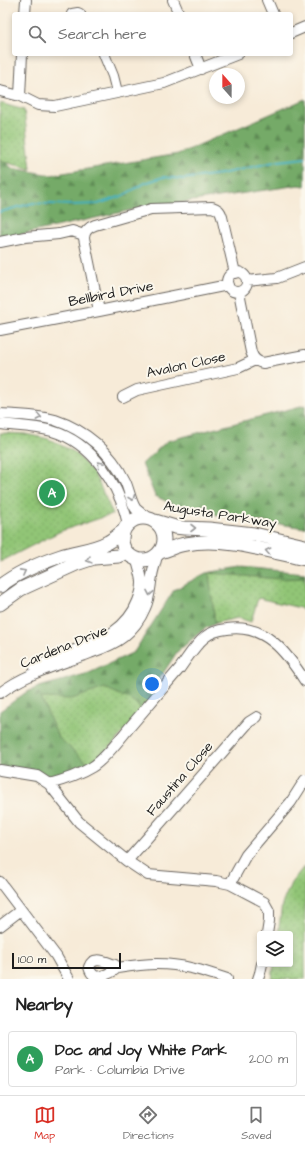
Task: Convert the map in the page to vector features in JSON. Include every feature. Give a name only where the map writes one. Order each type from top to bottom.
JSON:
[{"type":"main road","points":[[0,586],[20,573],[39,564],[61,556],[102,545],[112,540],[125,527],[138,518],[152,520],[163,532],[163,546],[151,559],[144,560],[132,556],[94,558],[76,564],[21,589],[0,604]]},
{"type":"main road","name":"Augusta Parkway","points":[[152,520],[175,527],[254,534],[305,546]]},
{"type":"main road","points":[[125,527],[122,543],[124,548],[132,556]]},
{"type":"main road","name":"Augusta Parkway","points":[[158,553],[185,544],[200,542],[248,547],[305,559]]},
{"type":"street","points":[[25,12],[26,0]]},
{"type":"street","points":[[173,0],[178,12]]},
{"type":"street","points":[[267,0],[272,12]]},
{"type":"street","points":[[293,32],[305,27]]},
{"type":"street","points":[[20,96],[22,56]]},
{"type":"street","points":[[105,56],[113,76],[117,92]]},
{"type":"street","points":[[196,56],[201,69]]},
{"type":"street","points":[[0,92],[20,96],[38,105],[55,106],[164,83],[233,56]]},
{"type":"street","points":[[99,311],[84,243],[84,234],[90,227],[95,225],[146,210],[212,207],[218,209],[222,217],[235,273]]},
{"type":"street","points":[[0,242],[72,231],[84,234]]},
{"type":"street","points":[[247,281],[277,278],[305,267]]},
{"type":"street","points":[[235,273],[242,273],[246,277],[247,281],[246,288],[239,292],[232,291],[228,284],[228,278],[235,273]]},
{"type":"street","name":"Bellbird Drive","points":[[0,330],[228,284]]},
{"type":"street","points":[[239,292],[251,352],[254,360],[263,363],[305,355]]},
{"type":"street","name":"Avalon Close","points":[[123,397],[137,390],[238,368],[254,360]]},
{"type":"street","points":[[0,414],[31,415],[55,420],[79,430],[100,446],[115,464],[125,481],[136,509],[152,520]]},
{"type":"street","points":[[0,424],[30,426],[53,431],[75,442],[92,455],[105,470],[116,492],[126,514],[125,527]]},
{"type":"street","name":"Cardena Drive","points":[[0,693],[27,677],[106,647],[129,632],[142,614],[148,602],[152,576],[158,553]]},
{"type":"street","name":"Cardena Drive","points":[[0,687],[18,676],[62,655],[101,640],[118,629],[135,609],[142,584],[141,574],[132,556]]},
{"type":"street","points":[[49,784],[67,779],[92,767],[109,752],[197,645],[204,638],[214,632],[236,627],[249,629],[270,638],[292,662],[305,681]]},
{"type":"street","name":"Faustina Close","points":[[127,861],[248,722],[257,717]]},
{"type":"street","points":[[0,770],[37,776],[49,784],[79,822],[127,861],[148,875],[216,881],[230,884],[264,902],[269,911],[267,931]]},
{"type":"street","points":[[230,884],[246,855],[291,802],[305,780]]},
{"type":"street","points":[[0,882],[56,956],[70,979]]},
{"type":"street","points":[[0,926],[21,910]]},
{"type":"street","points":[[117,968],[157,964],[174,965],[201,970],[227,979]]},
{"type":"street","points":[[258,979],[261,967]]},
{"type":"green space","points":[[305,99],[305,186],[299,185],[132,210],[0,239],[0,157],[12,168],[51,175],[178,154]]},
{"type":"green space","points":[[0,103],[24,110],[31,169],[0,161]]},
{"type":"green space","points":[[305,405],[305,528],[185,510],[155,496],[142,464],[167,441]]},
{"type":"green space","points":[[0,433],[25,434],[49,439],[74,452],[94,473],[113,514],[61,531],[0,562]]},
{"type":"green space","points":[[241,567],[305,573],[305,593],[259,597],[240,612],[204,629],[177,652],[158,679],[165,686],[92,767],[49,784],[0,770],[0,711],[25,693],[39,687],[89,673],[134,652],[174,590],[206,573]]},
{"type":"green space","points":[[209,573],[279,579],[305,578],[305,613],[300,608],[258,598],[251,622],[238,618],[215,623]]},
{"type":"green space","points":[[105,688],[133,701],[143,711],[92,767],[58,737],[41,698],[72,699]]},
{"type":"green space","points":[[305,865],[305,979],[272,979],[274,967],[293,967],[293,931],[278,931],[282,904],[291,883]]},
{"type":"waterway","points":[[0,212],[33,203],[70,205],[98,204],[122,196],[145,183],[163,177],[183,179],[221,174],[278,161],[305,158]]},
{"type":"place","name":"Doc and Joy White Park","points":[[52,493]]}]
